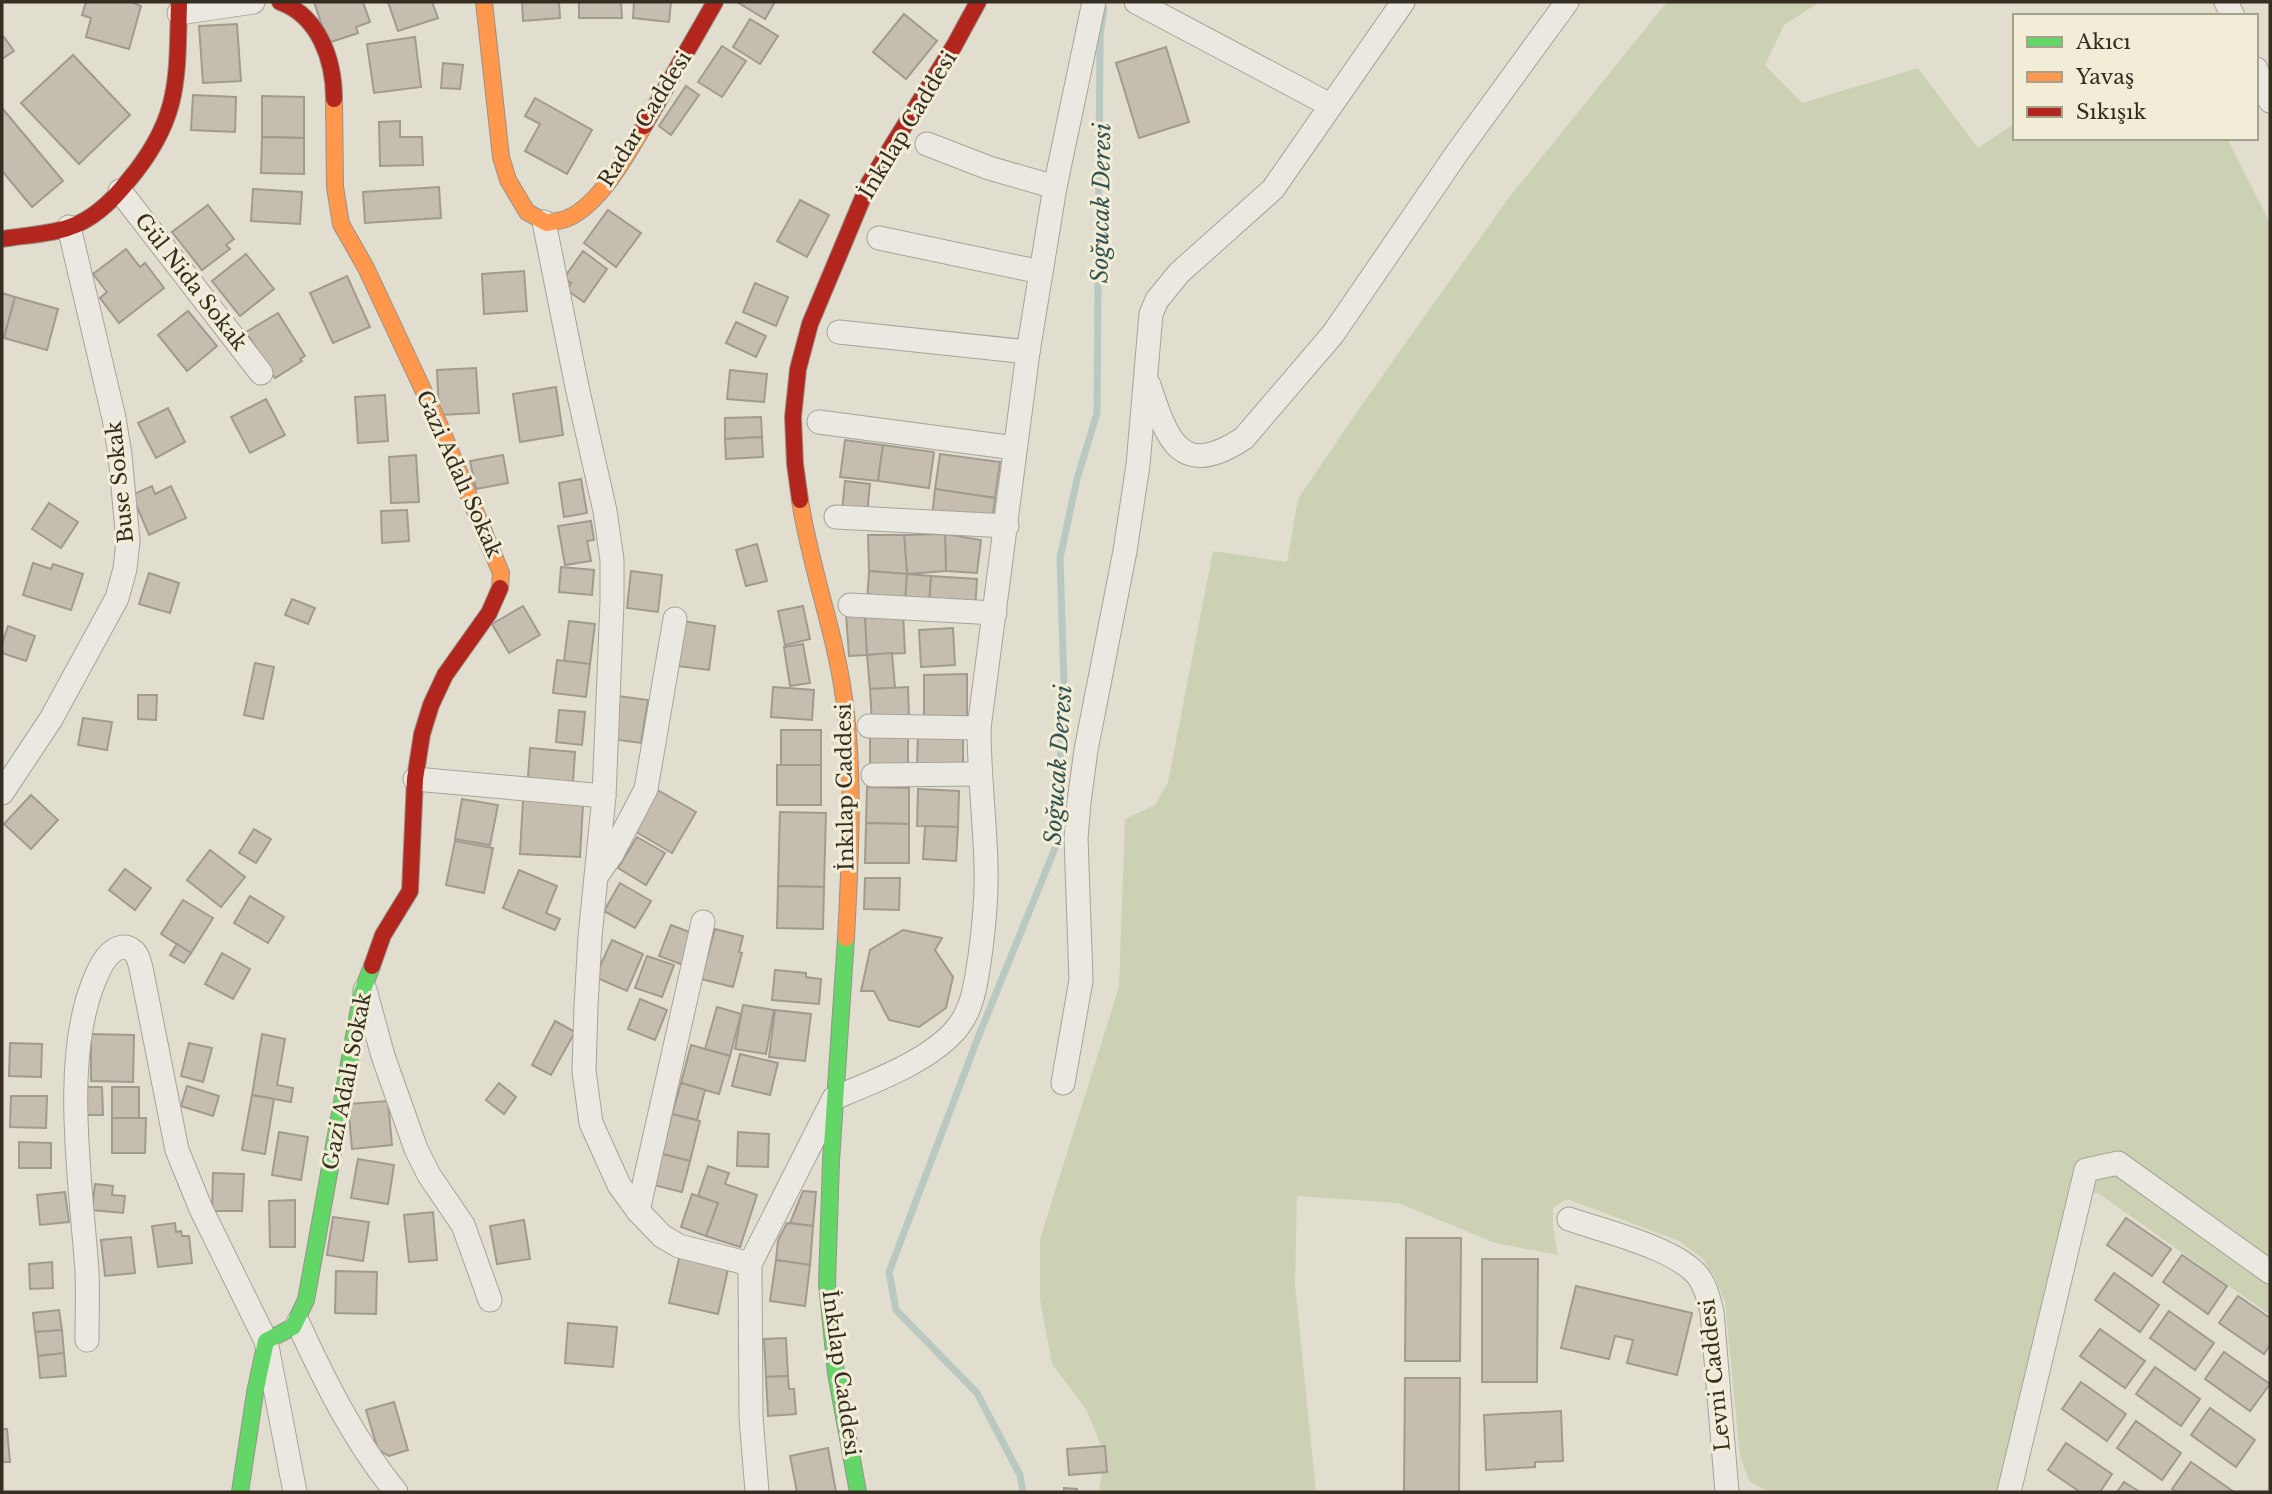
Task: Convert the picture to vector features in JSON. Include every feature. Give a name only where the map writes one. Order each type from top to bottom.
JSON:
[{"type":"street","points":[[2,239],[69,227],[104,206],[151,155],[170,115],[176,85],[179,7],[253,2]]},
{"type":"street","name":"Gazi Adalı Sokak","points":[[280,2],[297,9],[310,22],[323,43],[331,65],[335,187],[341,224],[366,268],[439,424],[501,573],[500,592],[489,613],[445,675],[431,705],[422,734],[415,779],[410,891],[383,934],[364,987],[310,1279],[299,1323]]},
{"type":"street","points":[[484,2],[494,104],[504,168],[517,199],[527,211],[544,222],[576,387],[605,511],[612,560],[604,796],[586,1006],[584,1071],[591,1123],[620,1185],[638,1211],[662,1236],[678,1246],[750,1264]]},
{"type":"street","points":[[488,35],[498,2]]},
{"type":"street","name":"Radar Caddesi","points":[[544,222],[557,221],[584,208],[610,181],[715,2]]},
{"type":"street","name":"İnkılap Caddesi","points":[[858,1492],[832,1342],[827,1253],[847,876],[849,741],[845,701],[809,547],[797,477],[793,444],[794,393],[802,347],[818,302],[872,177],[964,30],[978,2]]},
{"type":"street","points":[[757,1492],[751,1417],[750,1264],[834,1098],[892,1073],[944,1040],[957,1028],[968,1011],[975,991],[985,916],[986,866],[979,774],[979,728],[1028,352],[1055,187],[1094,2]]},
{"type":"street","points":[[1136,2],[1330,105]]},
{"type":"street","points":[[1063,1083],[1081,980],[1076,838],[1079,802],[1086,750],[1125,551],[1146,379],[1149,327],[1157,300],[1179,273],[1273,189],[1403,2]]},
{"type":"street","points":[[1146,379],[1164,429],[1172,442],[1181,449],[1195,455],[1212,455],[1244,438],[1333,334],[1457,153],[1567,2]]},
{"type":"street","points":[[2258,74],[2270,101]]},
{"type":"street","points":[[927,144],[989,168],[1055,187]]},
{"type":"street","name":"Gül Nida Sokak","points":[[120,191],[261,373]]},
{"type":"street","name":"Buse Sokak","points":[[2,793],[51,719],[117,598],[126,560],[128,541],[125,502],[114,418],[69,227]]},
{"type":"street","points":[[879,238],[1041,272]]},
{"type":"street","points":[[839,332],[1028,352]]},
{"type":"street","points":[[819,422],[1015,448]]},
{"type":"street","points":[[836,517],[1007,526]]},
{"type":"street","points":[[850,605],[995,613]]},
{"type":"street","points":[[596,876],[612,854],[646,789],[675,619]]},
{"type":"street","points":[[869,726],[979,728]]},
{"type":"street","points":[[873,775],[979,774]]},
{"type":"street","points":[[415,779],[604,796]]},
{"type":"street","points":[[638,1211],[703,922]]},
{"type":"street","points":[[87,1340],[87,1275],[76,1090],[80,1035],[86,1001],[107,956],[121,947],[127,947],[134,951],[139,959],[177,1150],[188,1179],[266,1341],[295,1492]]},
{"type":"street","points":[[364,987],[383,1056],[416,1149],[429,1175],[463,1225],[490,1300]]},
{"type":"street","points":[[2010,1492],[2087,1170],[2118,1163],[2270,1272]]},
{"type":"street","name":"Levni Caddesi","points":[[1569,1219],[1661,1251],[1685,1264],[1699,1277],[1707,1292],[1712,1312],[1727,1492]]},
{"type":"street","points":[[266,1341],[287,1332],[299,1323],[346,1418],[396,1492]]},
{"type":"street","points":[[240,1492],[266,1341]]},
{"type":"green space","points":[[1667,2],[1820,2],[1784,25],[1765,65],[1802,103],[1918,68],[1978,148],[2013,124],[2013,140],[2228,140],[2270,223],[2270,1315],[2098,1193],[2073,1197],[2001,1492],[1770,1492],[1750,1482],[1740,1457],[1725,1302],[1715,1278],[1702,1258],[1679,1241],[1567,1199],[1553,1208],[1553,1228],[1558,1255],[1495,1243],[1398,1203],[1297,1196],[1295,1284],[1316,1492],[1099,1492],[1104,1453],[1086,1409],[1052,1364],[1040,1299],[1040,1239],[1119,987],[1125,819],[1155,805],[1168,782],[1213,551],[1287,562],[1298,499],[1507,200]]},
{"type":"building","points":[[86,2],[131,2],[141,6],[129,49],[86,37],[91,18],[82,15]]},
{"type":"building","points":[[314,2],[363,2],[370,22],[356,27],[358,33],[328,43]]},
{"type":"building","points":[[388,2],[432,2],[438,18],[398,31]]},
{"type":"building","points":[[522,2],[559,2],[560,18],[523,21]]},
{"type":"building","points":[[579,2],[621,2],[622,18],[579,18]]},
{"type":"building","points":[[634,2],[671,2],[669,22],[633,18]]},
{"type":"building","points":[[737,2],[775,2],[765,19]]},
{"type":"building","points":[[904,14],[937,41],[906,79],[873,52]]},
{"type":"building","points":[[750,19],[778,36],[760,64],[733,47]]},
{"type":"building","points":[[237,24],[241,81],[203,83],[199,26]]},
{"type":"building","points":[[4,37],[14,51],[2,59],[2,38]]},
{"type":"building","points":[[415,37],[421,87],[374,93],[367,44]]},
{"type":"building","points":[[722,46],[746,61],[722,97],[698,82]]},
{"type":"building","points":[[1166,47],[1189,122],[1139,138],[1116,63]]},
{"type":"building","points":[[73,55],[130,115],[79,164],[21,103]]},
{"type":"building","points":[[443,63],[463,65],[460,89],[441,88]]},
{"type":"building","points":[[686,86],[699,95],[671,135],[659,126]]},
{"type":"building","points":[[193,95],[236,97],[235,132],[191,130]]},
{"type":"building","points":[[262,96],[304,97],[304,138],[262,137]]},
{"type":"building","points":[[535,98],[592,130],[567,174],[525,151],[540,124],[525,116]]},
{"type":"building","points":[[2,108],[63,181],[32,207],[2,171]]},
{"type":"building","points":[[400,121],[400,137],[422,137],[423,165],[380,166],[379,122]]},
{"type":"building","points":[[262,137],[304,138],[304,174],[261,173]]},
{"type":"building","points":[[439,187],[441,218],[365,223],[363,192]]},
{"type":"building","points":[[253,189],[302,192],[300,224],[251,221]]},
{"type":"building","points":[[800,200],[829,215],[807,257],[777,241]]},
{"type":"building","points":[[208,205],[234,239],[226,245],[230,249],[202,270],[172,232]]},
{"type":"building","points":[[608,210],[641,233],[616,267],[584,243]]},
{"type":"building","points":[[126,249],[140,267],[145,263],[164,288],[119,323],[100,298],[107,292],[93,274]]},
{"type":"building","points":[[583,251],[607,269],[584,302],[567,290],[571,283],[564,278]]},
{"type":"building","points":[[246,254],[274,289],[240,316],[212,281]]},
{"type":"building","points":[[524,271],[527,311],[484,314],[482,274]]},
{"type":"building","points":[[347,276],[370,327],[333,343],[310,293]]},
{"type":"building","points":[[755,283],[788,297],[776,326],[743,312]]},
{"type":"building","points":[[2,293],[15,297],[4,338],[2,338]]},
{"type":"building","points":[[15,297],[58,309],[47,350],[4,338]]},
{"type":"building","points":[[188,311],[217,346],[187,371],[158,335]]},
{"type":"building","points":[[278,313],[305,356],[300,359],[302,361],[275,378],[246,332]]},
{"type":"building","points":[[736,322],[766,336],[756,357],[726,343]]},
{"type":"building","points":[[476,368],[479,413],[439,415],[437,370]]},
{"type":"building","points":[[730,370],[767,374],[764,402],[727,399]]},
{"type":"building","points":[[556,387],[563,435],[520,442],[513,394]]},
{"type":"building","points":[[385,395],[388,441],[358,443],[355,397]]},
{"type":"building","points":[[266,399],[285,435],[250,453],[231,417]]},
{"type":"building","points":[[168,408],[185,442],[156,458],[138,423]]},
{"type":"building","points":[[761,417],[762,437],[725,439],[725,418]]},
{"type":"building","points":[[762,437],[763,457],[726,459],[725,439]]},
{"type":"building","points":[[845,440],[883,445],[878,481],[840,477]]},
{"type":"building","points":[[883,445],[934,452],[929,488],[878,481]]},
{"type":"building","points":[[940,454],[1000,462],[995,498],[935,489]]},
{"type":"building","points":[[416,455],[419,502],[391,503],[389,457]]},
{"type":"building","points":[[503,455],[508,483],[476,489],[470,461]]},
{"type":"building","points":[[581,479],[587,513],[564,517],[559,483]]},
{"type":"building","points":[[845,481],[870,484],[867,513],[842,511]]},
{"type":"building","points":[[152,486],[155,494],[171,486],[186,518],[149,535],[132,495]]},
{"type":"building","points":[[935,489],[995,498],[992,522],[932,518]]},
{"type":"building","points":[[49,503],[78,522],[61,548],[32,529]]},
{"type":"building","points":[[407,510],[409,541],[382,543],[381,511]]},
{"type":"building","points":[[591,521],[594,540],[587,541],[591,561],[565,565],[558,526]]},
{"type":"building","points":[[945,534],[981,540],[977,573],[946,571]]},
{"type":"building","points":[[945,534],[946,571],[907,574],[904,535]]},
{"type":"building","points":[[868,535],[904,535],[907,574],[869,571]]},
{"type":"building","points":[[757,544],[767,581],[746,586],[736,550]]},
{"type":"building","points":[[33,563],[51,569],[53,564],[83,574],[71,610],[23,595]]},
{"type":"building","points":[[561,567],[594,570],[592,595],[559,592]]},
{"type":"building","points":[[631,571],[662,575],[658,612],[627,608]]},
{"type":"building","points":[[869,571],[907,574],[905,605],[867,603]]},
{"type":"building","points":[[149,573],[179,583],[170,613],[139,604]]},
{"type":"building","points":[[907,574],[931,576],[929,607],[905,605]]},
{"type":"building","points":[[931,576],[977,579],[975,610],[929,607]]},
{"type":"building","points":[[292,599],[315,608],[308,624],[285,615]]},
{"type":"building","points":[[523,606],[540,635],[509,653],[492,624]]},
{"type":"building","points":[[803,606],[810,639],[785,645],[778,611]]},
{"type":"building","points":[[865,612],[867,655],[849,656],[846,613]]},
{"type":"building","points":[[903,613],[905,653],[867,655],[865,615]]},
{"type":"building","points":[[569,621],[595,624],[590,664],[564,661]]},
{"type":"building","points":[[683,621],[715,626],[709,670],[677,666]]},
{"type":"building","points":[[8,626],[35,636],[26,661],[2,653]]},
{"type":"building","points":[[953,628],[955,665],[921,667],[919,630]]},
{"type":"building","points":[[803,644],[810,683],[790,686],[784,647]]},
{"type":"building","points":[[892,653],[895,688],[870,689],[867,655]]},
{"type":"building","points":[[557,660],[590,664],[586,697],[553,693]]},
{"type":"building","points":[[255,663],[274,667],[263,719],[244,715]]},
{"type":"building","points":[[967,674],[967,720],[924,720],[924,675]]},
{"type":"building","points":[[773,687],[814,690],[812,720],[771,717]]},
{"type":"building","points":[[908,687],[909,720],[872,722],[870,689]]},
{"type":"building","points":[[138,695],[157,695],[156,720],[138,719]]},
{"type":"building","points":[[618,696],[648,700],[641,743],[611,739]]},
{"type":"building","points":[[559,710],[585,712],[582,745],[556,742]]},
{"type":"building","points":[[83,718],[112,722],[107,750],[78,745]]},
{"type":"building","points":[[781,730],[821,730],[821,765],[781,765]]},
{"type":"building","points":[[918,732],[963,732],[963,769],[917,769]]},
{"type":"building","points":[[870,733],[908,734],[908,770],[870,770]]},
{"type":"building","points":[[530,748],[575,752],[573,782],[528,778]]},
{"type":"building","points":[[777,765],[821,765],[821,805],[777,805]]},
{"type":"building","points":[[867,787],[909,788],[909,824],[866,823]]},
{"type":"building","points":[[654,788],[696,812],[672,853],[631,829]]},
{"type":"building","points":[[918,789],[959,791],[958,827],[917,826]]},
{"type":"building","points":[[31,795],[58,820],[31,849],[4,824]]},
{"type":"building","points":[[462,799],[498,805],[490,845],[455,839]]},
{"type":"building","points":[[523,800],[583,804],[580,857],[520,854]]},
{"type":"building","points":[[780,812],[826,813],[824,887],[778,886]]},
{"type":"building","points":[[866,823],[909,824],[909,863],[865,863]]},
{"type":"building","points":[[925,826],[958,827],[956,861],[923,859]]},
{"type":"building","points":[[254,829],[271,839],[256,863],[239,853]]},
{"type":"building","points":[[637,837],[665,853],[646,885],[618,868]]},
{"type":"building","points":[[455,841],[493,848],[484,893],[446,885]]},
{"type":"building","points":[[210,850],[245,877],[221,907],[187,880]]},
{"type":"building","points":[[125,869],[151,888],[135,910],[109,890]]},
{"type":"building","points":[[519,870],[557,886],[546,913],[560,919],[555,930],[503,908]]},
{"type":"building","points":[[865,878],[900,878],[899,910],[864,909]]},
{"type":"building","points":[[620,883],[651,901],[635,928],[604,911]]},
{"type":"building","points":[[778,886],[824,887],[823,929],[777,928]]},
{"type":"building","points":[[250,896],[284,917],[268,943],[234,923]]},
{"type":"building","points":[[183,900],[213,918],[191,953],[161,934]]},
{"type":"building","points":[[671,925],[695,934],[683,965],[659,956]]},
{"type":"building","points":[[715,929],[743,936],[739,952],[742,953],[733,987],[701,979]]},
{"type":"building","points":[[903,930],[942,938],[935,950],[953,977],[946,1008],[919,1027],[889,1020],[874,991],[861,991],[870,950]]},
{"type":"building","points":[[612,940],[643,954],[627,991],[595,977]]},
{"type":"building","points":[[177,944],[191,953],[184,963],[170,955]]},
{"type":"building","points":[[222,953],[250,969],[233,999],[205,984]]},
{"type":"building","points":[[647,956],[674,965],[662,997],[635,988]]},
{"type":"building","points":[[775,970],[806,973],[806,977],[821,979],[819,1004],[772,1000]]},
{"type":"building","points":[[640,999],[667,1010],[655,1040],[628,1029]]},
{"type":"building","points":[[743,1005],[774,1010],[766,1054],[735,1049]]},
{"type":"building","points":[[717,1007],[741,1014],[730,1056],[705,1049]]},
{"type":"building","points":[[775,1010],[811,1014],[805,1061],[769,1057]]},
{"type":"building","points":[[555,1021],[575,1032],[551,1075],[532,1065]]},
{"type":"building","points":[[91,1034],[134,1035],[133,1082],[91,1081]]},
{"type":"building","points":[[262,1034],[285,1039],[277,1085],[293,1088],[291,1102],[252,1095]]},
{"type":"building","points":[[10,1043],[42,1044],[41,1077],[9,1076]]},
{"type":"building","points":[[189,1043],[212,1048],[203,1082],[181,1076]]},
{"type":"building","points":[[691,1045],[730,1056],[719,1094],[681,1083]]},
{"type":"building","points":[[740,1054],[778,1063],[770,1095],[732,1086]]},
{"type":"building","points":[[499,1083],[516,1097],[504,1114],[486,1100]]},
{"type":"building","points":[[681,1083],[705,1090],[697,1120],[672,1114]]},
{"type":"building","points":[[187,1086],[219,1096],[213,1116],[181,1106]]},
{"type":"building","points":[[82,1087],[102,1087],[103,1115],[83,1115]]},
{"type":"building","points":[[112,1087],[139,1087],[139,1118],[112,1118]]},
{"type":"building","points":[[252,1095],[274,1099],[265,1154],[242,1150]]},
{"type":"building","points":[[11,1096],[47,1096],[46,1128],[10,1127]]},
{"type":"building","points":[[388,1101],[392,1145],[352,1149],[348,1104]]},
{"type":"building","points":[[672,1114],[700,1121],[690,1161],[662,1154]]},
{"type":"building","points":[[112,1118],[146,1118],[145,1153],[112,1153]]},
{"type":"building","points":[[279,1132],[308,1137],[301,1180],[272,1175]]},
{"type":"building","points":[[738,1132],[769,1134],[768,1167],[737,1166]]},
{"type":"building","points":[[19,1142],[51,1143],[51,1168],[19,1168]]},
{"type":"building","points":[[662,1154],[690,1161],[682,1192],[654,1185]]},
{"type":"building","points":[[358,1159],[394,1165],[388,1204],[351,1198]]},
{"type":"building","points":[[708,1166],[729,1173],[725,1184],[757,1195],[740,1247],[706,1236],[718,1203],[698,1196]]},
{"type":"building","points":[[213,1173],[244,1174],[242,1211],[212,1211]]},
{"type":"building","points":[[95,1184],[113,1186],[112,1195],[125,1196],[123,1213],[92,1210]]},
{"type":"building","points":[[803,1191],[816,1192],[813,1226],[790,1223]]},
{"type":"building","points":[[65,1192],[69,1222],[40,1225],[37,1195]]},
{"type":"building","points":[[692,1194],[718,1203],[706,1236],[681,1227]]},
{"type":"building","points":[[295,1200],[295,1247],[270,1247],[269,1201]]},
{"type":"building","points":[[433,1212],[437,1260],[409,1262],[404,1215]]},
{"type":"building","points":[[333,1217],[369,1222],[363,1261],[327,1255]]},
{"type":"building","points":[[2126,1218],[2171,1249],[2152,1276],[2107,1245]]},
{"type":"building","points":[[524,1220],[530,1259],[497,1264],[490,1226]]},
{"type":"building","points":[[175,1223],[176,1232],[181,1231],[182,1236],[189,1236],[192,1263],[158,1267],[152,1226]]},
{"type":"building","points":[[787,1223],[813,1226],[810,1265],[776,1260],[778,1240]]},
{"type":"building","points":[[131,1237],[135,1273],[105,1276],[101,1240]]},
{"type":"building","points":[[1406,1238],[1461,1238],[1460,1361],[1405,1361]]},
{"type":"building","points":[[680,1254],[729,1265],[718,1314],[669,1303]]},
{"type":"building","points":[[2182,1255],[2227,1286],[2208,1314],[2163,1282]]},
{"type":"building","points":[[1482,1259],[1538,1259],[1537,1382],[1482,1382]]},
{"type":"building","points":[[776,1260],[810,1265],[805,1306],[770,1301]]},
{"type":"building","points":[[52,1262],[53,1288],[30,1289],[29,1264]]},
{"type":"building","points":[[336,1271],[377,1272],[376,1314],[335,1313]]},
{"type":"building","points":[[2114,1273],[2159,1305],[2140,1332],[2095,1300]]},
{"type":"building","points":[[1576,1286],[1692,1313],[1677,1375],[1627,1363],[1633,1340],[1615,1336],[1609,1359],[1561,1348]]},
{"type":"building","points":[[2238,1296],[2270,1318],[2270,1345],[2264,1354],[2219,1323]]},
{"type":"building","points":[[59,1310],[62,1330],[35,1332],[33,1313]]},
{"type":"building","points":[[2169,1311],[2214,1343],[2195,1370],[2150,1338]]},
{"type":"building","points":[[568,1323],[617,1327],[613,1367],[565,1363]]},
{"type":"building","points":[[2100,1329],[2145,1361],[2125,1388],[2080,1356]]},
{"type":"building","points":[[62,1330],[64,1353],[38,1356],[35,1332]]},
{"type":"building","points":[[786,1338],[788,1376],[766,1377],[764,1339]]},
{"type":"building","points":[[2224,1352],[2270,1384],[2250,1411],[2205,1379]]},
{"type":"building","points":[[64,1353],[66,1376],[40,1378],[38,1356]]},
{"type":"building","points":[[2155,1367],[2200,1399],[2181,1426],[2136,1394]]},
{"type":"building","points":[[788,1376],[789,1389],[794,1389],[796,1414],[768,1416],[766,1377]]},
{"type":"building","points":[[1405,1378],[1460,1378],[1459,1492],[1404,1492]]},
{"type":"building","points":[[2081,1382],[2126,1414],[2107,1441],[2062,1409]]},
{"type":"building","points":[[394,1402],[408,1450],[389,1456],[378,1450],[366,1410]]},
{"type":"building","points":[[2210,1408],[2255,1440],[2236,1467],[2191,1435]]},
{"type":"building","points":[[1561,1411],[1563,1461],[1535,1462],[1535,1467],[1486,1470],[1484,1415]]},
{"type":"building","points":[[2136,1421],[2181,1453],[2162,1480],[2117,1448]]},
{"type":"building","points":[[2,1429],[7,1429],[10,1462],[2,1462]]},
{"type":"building","points":[[2066,1443],[2112,1474],[2100,1492],[2080,1492],[2048,1470]]},
{"type":"building","points":[[1105,1446],[1107,1472],[1069,1475],[1067,1449]]},
{"type":"building","points":[[828,1448],[836,1492],[797,1492],[790,1456]]},
{"type":"building","points":[[2191,1462],[2234,1492],[2177,1492],[2172,1489]]},
{"type":"building","points":[[2124,1482],[2140,1492],[2117,1492]]},
{"type":"building","points":[[1064,1488],[1077,1489],[1078,1492],[1064,1492]]},
{"type":"waterway","name":"Soğucak Deresi","points":[[1023,1492],[1020,1475],[977,1393],[896,1310],[889,1272],[979,1035],[1056,846],[1064,684],[1060,558],[1077,479],[1097,413],[1100,36],[1104,9]]},
{"type":"traffic: fast","points":[[846,938],[831,1161],[827,1283],[836,1373],[858,1492]]},
{"type":"traffic: fast","points":[[240,1492],[266,1341],[293,1327],[306,1300],[362,992],[372,966]]},
{"type":"traffic: slow","points":[[484,2],[501,157],[508,180],[527,212],[547,223],[566,219],[580,211],[612,178],[644,126]]},
{"type":"traffic: slow","points":[[334,99],[335,187],[341,224],[366,268],[439,424],[501,573],[500,588]]},
{"type":"traffic: slow","points":[[800,500],[844,698],[850,758],[851,818],[846,938]]},
{"type":"traffic: jam","points":[[2,239],[54,232],[70,227],[102,208],[128,181],[158,137],[173,97],[178,54],[179,2]]},
{"type":"traffic: jam","points":[[280,2],[305,18],[322,41],[331,69],[334,99]]},
{"type":"traffic: jam","points":[[644,126],[715,2]]},
{"type":"traffic: jam","points":[[800,500],[793,417],[798,369],[810,324],[869,183],[954,46],[978,2]]},
{"type":"traffic: jam","points":[[372,966],[383,935],[410,891],[415,779],[422,734],[431,705],[445,675],[489,613],[500,588]]}]
